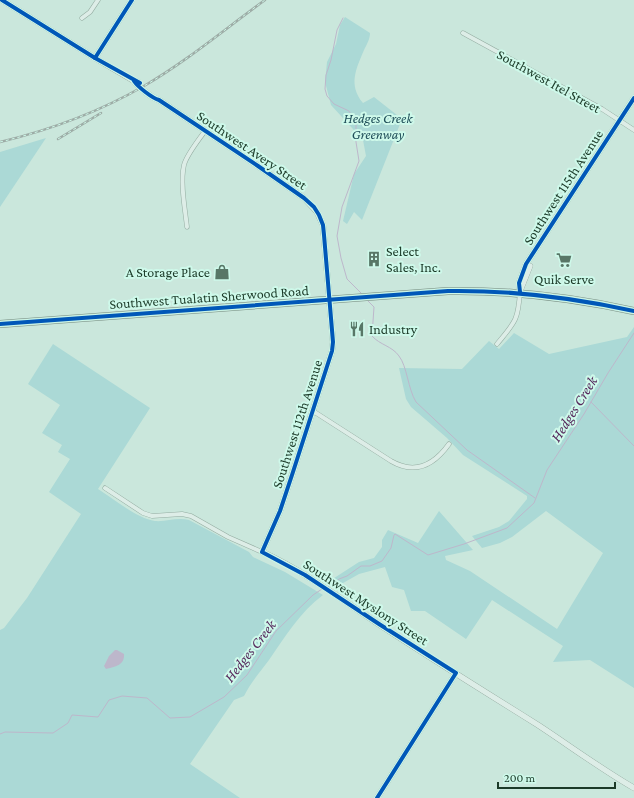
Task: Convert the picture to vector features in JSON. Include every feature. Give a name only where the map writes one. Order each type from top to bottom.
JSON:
[{"type":"highway","name":"Southwest Tualatin Sherwood Road","points":[[0,324],[441,291],[520,292],[590,301],[634,311]]},
{"type":"street","name":"Southwest Avery Street","points":[[2,0],[95,58],[144,86],[159,100],[310,203],[317,212],[324,230],[329,299]]},
{"type":"street","points":[[82,18],[90,12],[98,0]]},
{"type":"street","points":[[95,58],[132,0]]},
{"type":"street","name":"Southwest Itel Street","points":[[463,33],[602,109],[634,130]]},
{"type":"street","name":"Southwest 115th Avenue","points":[[497,344],[516,320],[520,292],[519,283],[524,268],[634,98]]},
{"type":"street","points":[[187,227],[182,178],[184,166],[187,158],[205,132]]},
{"type":"street","name":"Southwest 112th Avenue","points":[[262,552],[280,511],[332,351],[329,299]]},
{"type":"street","points":[[313,412],[395,464],[406,467],[420,467],[433,462],[449,444]]},
{"type":"street","name":"Southwest Myslony Street","points":[[105,488],[143,513],[152,516],[182,514],[191,516],[228,537],[262,552],[318,583],[634,788]]},
{"type":"street","points":[[377,798],[456,673]]},
{"type":"green space","name":"Hedges Creek Greenway","points":[[345,17],[370,33],[356,70],[355,83],[358,96],[363,103],[374,97],[402,119],[362,220],[354,212],[347,224],[343,221],[354,174],[366,156],[363,140],[331,105],[325,82],[327,62],[336,44],[340,25]]},
{"type":"green space","points":[[46,138],[0,207],[0,152]]},
{"type":"green space","points":[[634,327],[634,688],[590,660],[553,662],[563,646],[492,600],[466,639],[425,611],[411,611],[404,590],[392,587],[385,567],[359,574],[336,587],[328,582],[359,562],[374,558],[382,547],[382,540],[388,530],[418,543],[439,511],[473,550],[445,556],[446,560],[470,571],[557,629],[603,553],[546,511],[512,537],[500,543],[482,548],[472,536],[499,527],[509,521],[527,499],[527,496],[463,455],[447,438],[411,407],[406,399],[399,368],[462,369],[489,341],[499,349],[514,333],[549,354],[627,337]]},
{"type":"green space","points":[[53,344],[150,408],[98,489],[125,508],[148,519],[155,521],[180,519],[189,520],[249,552],[253,557],[285,572],[323,595],[307,609],[293,625],[244,696],[234,700],[190,764],[240,798],[0,798],[0,630],[4,628],[27,598],[81,514],[49,492],[70,459],[58,452],[62,445],[42,433],[60,405],[28,384]]},
{"type":"shaded area","points":[[115,650],[124,654],[123,661],[119,665],[106,669],[104,666],[109,656]]},
{"type":"waterway","name":"Hedges Creek","points":[[343,18],[337,30],[331,60],[326,75],[325,89],[327,96],[334,104],[349,111],[356,123],[356,142],[359,161],[342,207],[337,236],[347,279],[361,293]]},
{"type":"waterway","name":"Hedges Creek","points":[[367,300],[374,307],[372,336],[393,350],[402,360],[411,391],[416,402],[467,450],[535,498]]},
{"type":"waterway","name":"Hedges Creek","points":[[326,587],[333,585],[339,579],[347,576],[361,566],[370,566],[382,561],[391,548],[395,534],[428,555],[464,544],[507,528],[534,503],[547,470],[584,414],[634,333]]},
{"type":"waterway","points":[[591,402],[634,446]]},
{"type":"waterway","name":"Hedges Creek","points":[[0,734],[5,732],[53,733],[68,723],[72,715],[98,717],[109,700],[122,696],[147,698],[170,718],[190,717],[224,697],[247,675],[276,631],[313,595],[322,589]]},
{"type":"railway","points":[[0,142],[56,126],[110,104],[144,86],[206,44],[265,0]]},
{"type":"railway","points":[[58,139],[101,113]]},
{"type":"cycle path","points":[[2,0],[95,58],[140,83]]},
{"type":"cycle path","points":[[95,58],[132,0]]},
{"type":"cycle path","points":[[134,81],[149,95],[159,100],[304,198],[314,207],[323,225],[333,342],[332,351],[280,511],[262,552],[305,575],[456,673],[377,798]]},
{"type":"cycle path","points":[[520,292],[519,283],[526,264],[634,98]]},
{"type":"cycle path","points":[[0,324],[448,291],[541,295],[634,311]]},
{"type":"place","name":"Select Sales, Inc.","points":[[374,259]]},
{"type":"place","name":"Quik Serve","points":[[564,260]]},
{"type":"place","name":"A Storage Place","points":[[222,272]]},
{"type":"place","name":"Industry","points":[[357,329]]}]
